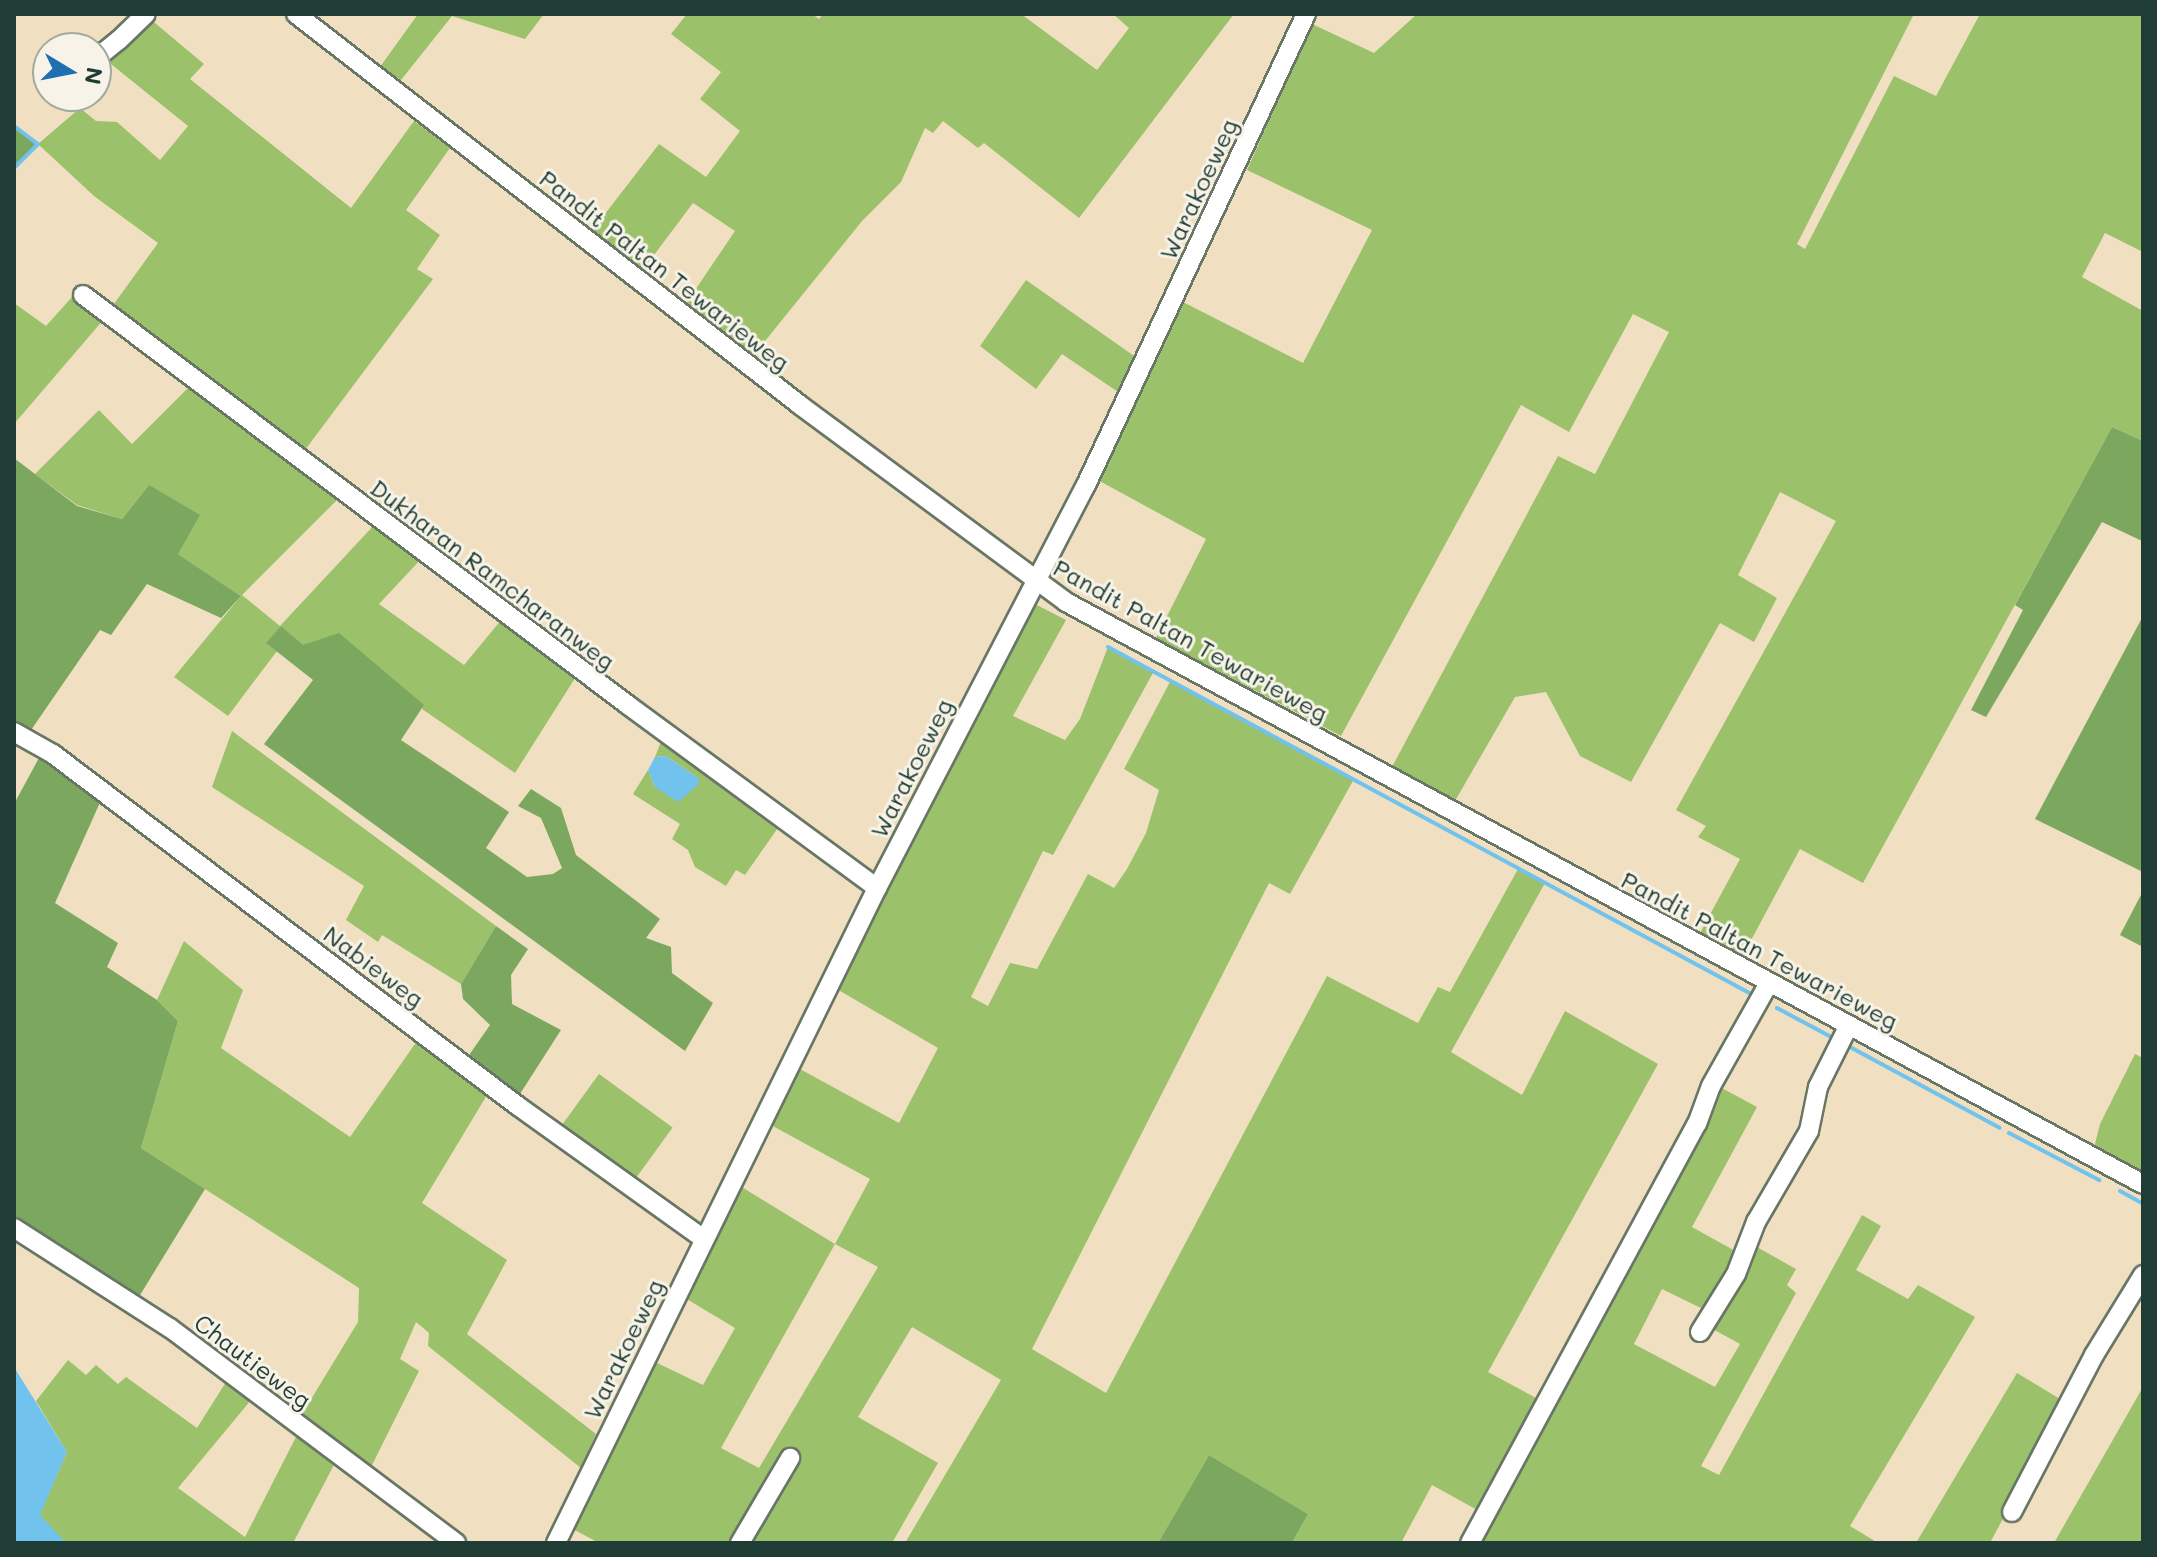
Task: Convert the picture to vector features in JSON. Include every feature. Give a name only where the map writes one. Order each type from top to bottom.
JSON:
[{"type":"street","points":[[112,46],[146,14]]},
{"type":"street","name":"Pandit Paltan Tewarieweg","points":[[296,14],[800,405],[1038,583],[1079,610],[2143,1184]]},
{"type":"street","name":"Warakoeweg","points":[[556,1543],[877,888],[1025,596],[1038,583],[1300,17]]},
{"type":"street","name":"Dukharan Ramcharanweg","points":[[83,295],[577,668],[877,888]]},
{"type":"street","name":"Nabieweg","points":[[14,732],[53,754],[518,1106],[704,1239]]},
{"type":"street","points":[[1470,1543],[1697,1124],[1711,1086],[1769,983]]},
{"type":"street","points":[[1700,1332],[1736,1274],[1756,1222],[1809,1131],[1818,1087],[1849,1025]]},
{"type":"street","name":"Chautieweg","points":[[14,1228],[170,1328],[456,1543]]},
{"type":"street","points":[[2012,1512],[2094,1355],[2143,1275]]},
{"type":"street","points":[[740,1543],[790,1458]]},
{"type":"green space","points":[[418,14],[544,14],[525,39],[452,16],[401,80],[380,67]]},
{"type":"green space","points":[[687,14],[812,14],[819,19],[823,14],[1021,14],[1097,70],[1129,28],[1113,14],[1234,14],[1079,218],[984,143],[978,148],[943,121],[933,133],[925,128],[901,182],[862,221],[753,356],[685,305],[735,231],[693,203],[642,271],[591,232],[659,144],[706,177],[740,131],[700,99],[721,72],[671,34]]},
{"type":"green space","points":[[1417,14],[1914,14],[1797,244],[1805,249],[1894,76],[1936,96],[1980,14],[2143,14],[2143,252],[2105,233],[2082,277],[2143,311],[2143,441],[2112,427],[1863,883],[1800,849],[1742,957],[1699,935],[1740,859],[1698,837],[1706,826],[1676,810],[1836,521],[1780,492],[1738,575],[1777,598],[1754,642],[1720,623],[1631,782],[1580,756],[1546,692],[1515,697],[1455,801],[1392,767],[1558,456],[1595,474],[1669,332],[1633,314],[1569,432],[1521,405],[1341,736],[1156,638],[1206,539],[1094,478],[1179,300],[1303,363],[1372,230],[1247,170],[1312,24],[1374,53]]},
{"type":"green space","points":[[149,18],[204,64],[190,79],[351,208],[414,121],[450,148],[406,210],[440,235],[417,269],[433,279],[305,450],[111,308],[158,243],[94,196],[38,144],[75,112],[85,112],[96,121],[117,122],[160,160],[188,126],[112,65],[112,54]]},
{"type":"green space","points":[[14,126],[38,144],[14,168]]},
{"type":"green space","points":[[1026,280],[1137,358],[1121,394],[1062,354],[1036,389],[980,346]]},
{"type":"green space","points":[[73,296],[104,319],[14,424],[14,303],[46,326]]},
{"type":"green space","points":[[193,383],[342,495],[242,595],[280,626],[376,523],[422,558],[379,604],[464,665],[502,619],[577,675],[515,773],[422,709],[423,705],[339,634],[303,646],[281,626],[267,643],[277,651],[228,716],[174,677],[241,596],[178,554],[149,485],[122,519],[77,505],[35,474],[99,410],[132,444]]},
{"type":"green space","points":[[2112,427],[2143,441],[2143,548],[2142,541],[2102,522],[1986,717],[1971,710],[2023,610],[2015,605]]},
{"type":"green space","points":[[14,458],[77,506],[122,519],[149,485],[200,515],[178,554],[241,596],[221,618],[147,584],[111,635],[100,630],[29,733],[14,722]]},
{"type":"green space","points":[[1035,604],[1066,620],[1013,716],[1065,740],[1080,719],[1108,647],[1154,671],[1053,855],[1043,851],[971,997],[988,1006],[1010,963],[1037,969],[1088,874],[1114,888],[1127,869],[1146,833],[1159,790],[1124,769],[1171,680],[1354,779],[1290,894],[1269,883],[1032,1349],[1106,1393],[1327,976],[1418,1023],[1438,987],[1450,992],[1518,869],[1545,883],[1451,1052],[1522,1095],[1565,1011],[1658,1064],[1488,1372],[1538,1399],[1479,1511],[1432,1485],[1401,1543],[1292,1543],[1308,1514],[1209,1455],[1158,1543],[905,1543],[1001,1380],[912,1327],[858,1417],[938,1463],[892,1543],[599,1543],[571,1528],[653,1361],[703,1385],[735,1328],[685,1298],[740,1186],[835,1244],[870,1179],[769,1124],[798,1068],[899,1123],[938,1048],[835,988],[1025,609]],"holes":[[[835,1244],[878,1267],[759,1468],[721,1448]]]},
{"type":"green space","points":[[2143,616],[2143,872],[2035,819]]},
{"type":"green space","points":[[281,626],[303,645],[339,633],[424,705],[401,740],[509,812],[486,848],[527,877],[553,874],[562,868],[541,818],[518,806],[531,789],[561,808],[576,855],[660,919],[646,938],[671,947],[672,973],[713,1003],[685,1051],[264,744],[313,680],[266,643]]},
{"type":"green space","points":[[232,731],[496,926],[461,984],[382,935],[378,942],[346,920],[364,886],[212,787]]},
{"type":"green space","points":[[662,739],[780,825],[745,875],[736,870],[726,886],[695,867],[688,850],[672,839],[680,824],[633,794],[648,770],[655,787],[698,778],[666,756],[655,757]]},
{"type":"green space","points":[[40,756],[102,798],[55,903],[118,943],[107,967],[157,1000],[178,1021],[141,1148],[205,1189],[137,1300],[14,1216],[14,804]]},
{"type":"green space","points":[[2143,891],[2143,947],[2120,935]]},
{"type":"green space","points":[[496,926],[528,949],[511,975],[512,1004],[561,1030],[518,1097],[467,1058],[490,1025],[463,999],[461,984]]},
{"type":"green space","points":[[184,941],[243,990],[221,1048],[350,1137],[417,1041],[487,1095],[422,1203],[507,1260],[467,1334],[596,1434],[581,1468],[428,1346],[429,1333],[416,1322],[400,1359],[419,1371],[370,1469],[299,1419],[358,1322],[359,1288],[141,1148],[178,1021],[157,1000]]},
{"type":"green space","points":[[2135,1054],[2143,1058],[2143,1175],[2094,1148],[2100,1124]]},
{"type":"green space","points":[[599,1074],[673,1127],[633,1182],[560,1128]]},
{"type":"green space","points":[[1718,1086],[1757,1107],[1692,1227],[1737,1252],[1707,1311],[1662,1289],[1634,1344],[1715,1387],[1740,1344],[1709,1327],[1755,1246],[1796,1269],[1787,1285],[1796,1293],[1701,1466],[1719,1475],[1862,1215],[1881,1226],[1856,1270],[1908,1299],[1918,1285],[1975,1317],[1850,1526],[1878,1543],[1481,1543]]},
{"type":"green space","points":[[68,1360],[86,1375],[96,1365],[118,1384],[126,1377],[197,1428],[226,1382],[251,1400],[178,1488],[245,1537],[298,1433],[336,1461],[293,1543],[66,1543],[39,1516],[67,1452],[36,1401]]},
{"type":"green space","points":[[2017,1373],[2065,1402],[1990,1543],[1916,1543]]},
{"type":"green space","points":[[2143,1387],[2143,1543],[2054,1543]]},
{"type":"green space","points":[[1209,1455],[1308,1514],[1292,1543],[1158,1543]]},
{"type":"water","points":[[666,756],[698,778],[699,784],[678,802],[655,787],[648,770],[655,757]]},
{"type":"water","points":[[14,1367],[67,1452],[40,1515],[66,1543],[14,1543]]},
{"type":"waterway","points":[[14,126],[38,144],[14,168]]},
{"type":"waterway","points":[[1108,647],[1753,995]]},
{"type":"waterway","points":[[1777,1008],[1831,1037]]},
{"type":"waterway","points":[[1850,1047],[2000,1128]]},
{"type":"waterway","points":[[2009,1133],[2099,1180]]},
{"type":"waterway","points":[[2120,1191],[2143,1204]]}]
